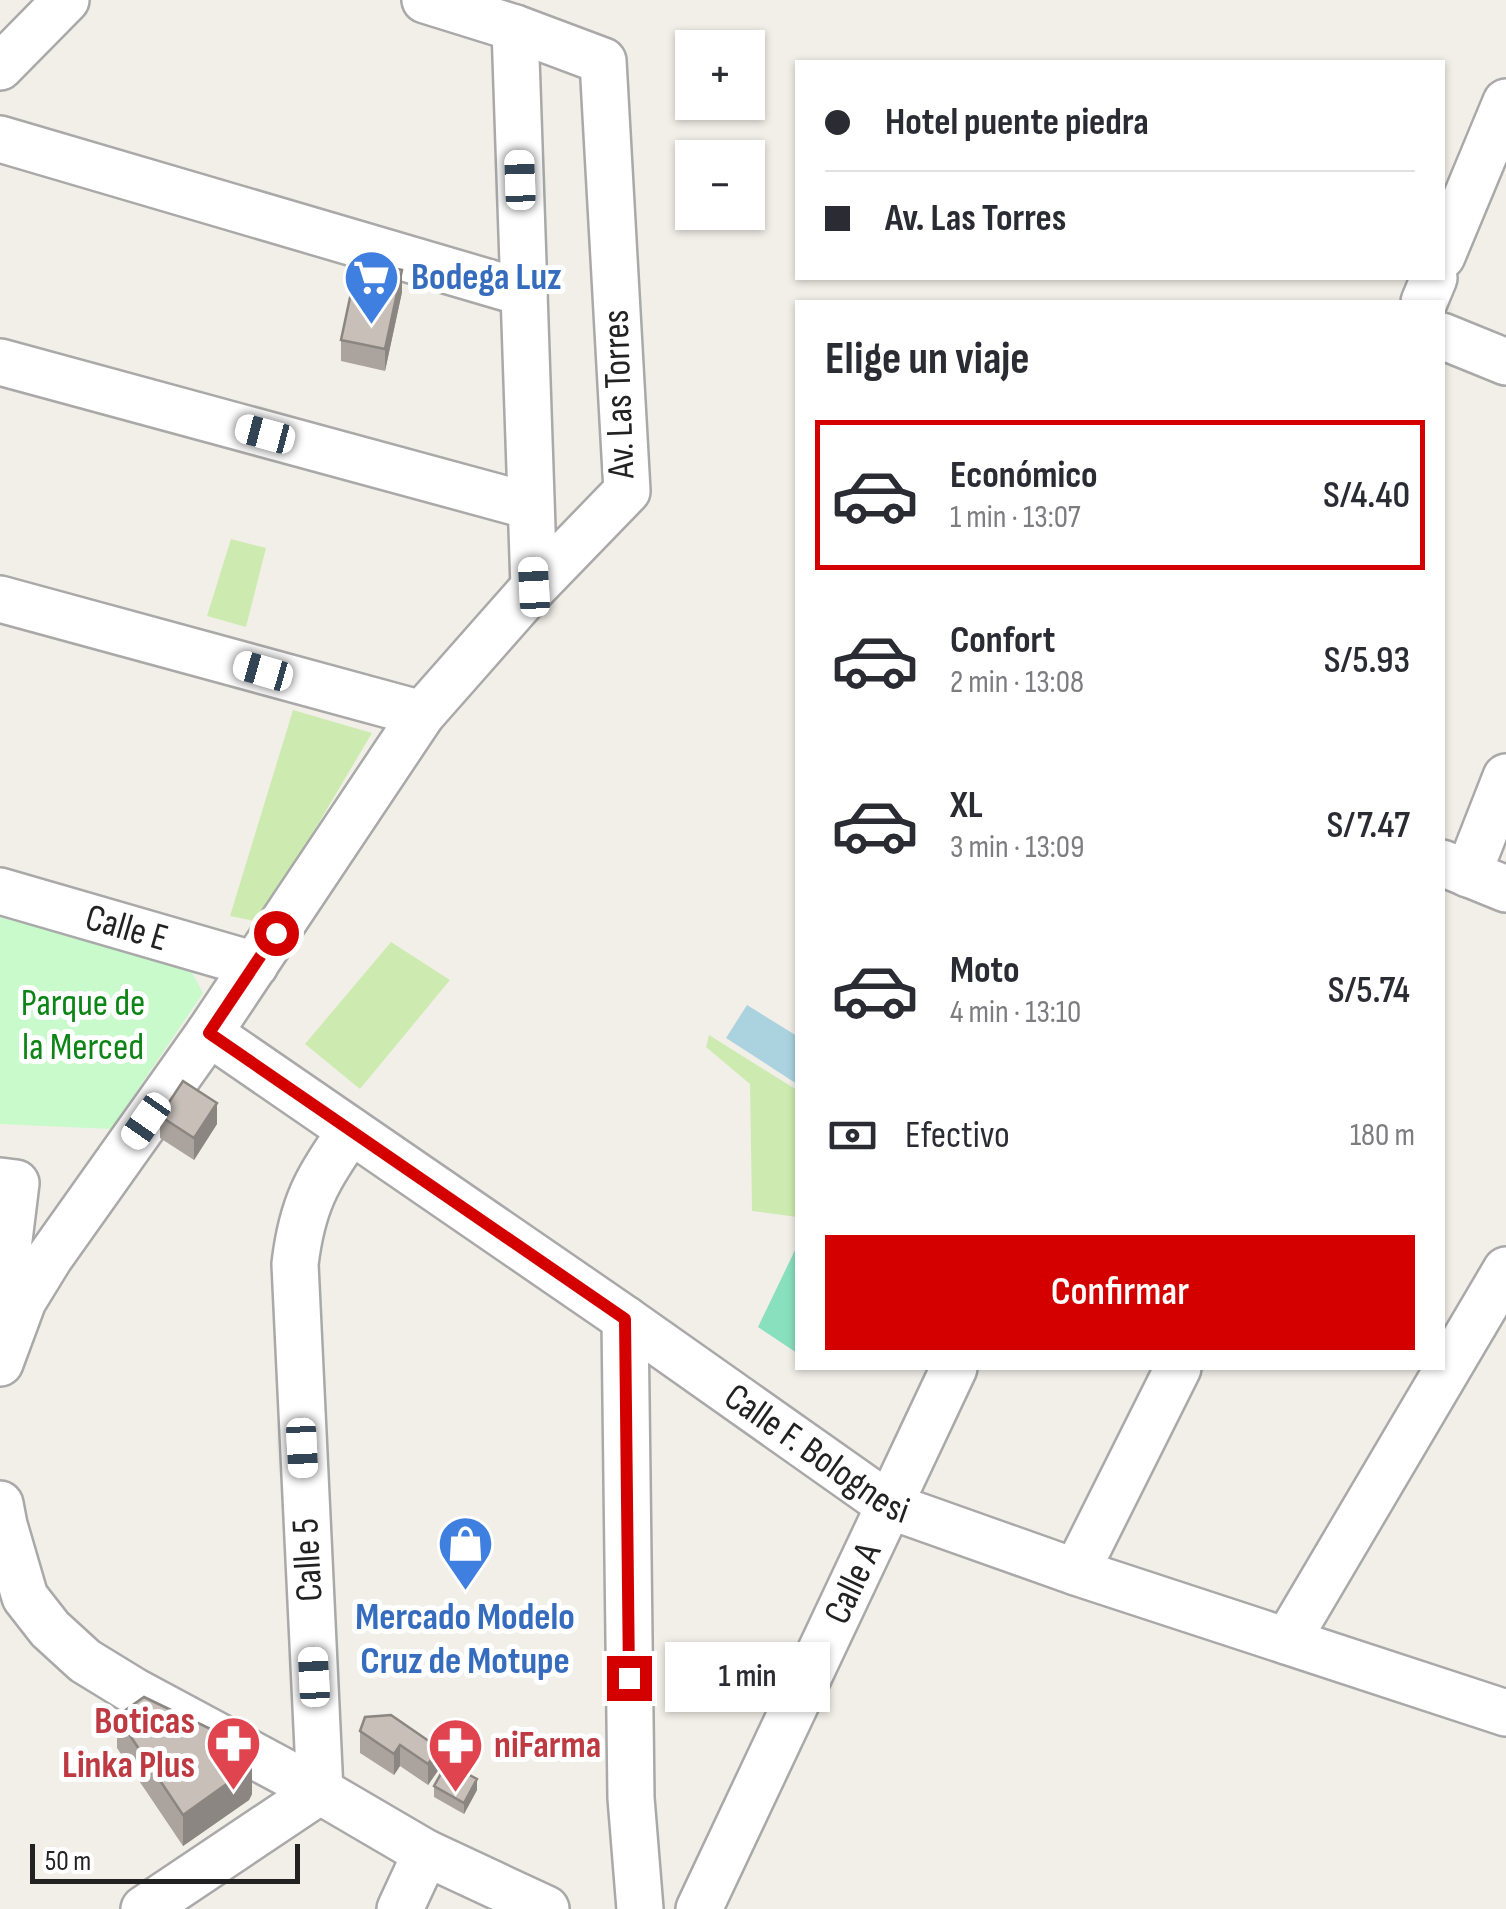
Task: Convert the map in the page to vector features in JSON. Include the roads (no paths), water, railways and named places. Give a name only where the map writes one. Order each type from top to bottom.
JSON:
[{"type":"street","points":[[0,67],[66,0]]},
{"type":"street","points":[[0,1364],[24,1301],[50,1256],[209,1033],[422,714],[534,587],[515,28],[425,0]]},
{"type":"street","name":"Av. Las Torres","points":[[515,28],[603,61],[627,491],[534,587]]},
{"type":"street","points":[[1445,249],[1506,102]]},
{"type":"street","points":[[0,139],[524,293]]},
{"type":"street","points":[[1445,337],[1506,362]]},
{"type":"street","points":[[0,362],[530,506]]},
{"type":"street","points":[[0,599],[422,714]]},
{"type":"street","points":[[1472,875],[1506,778]]},
{"type":"street","name":"Calle E","points":[[0,891],[255,965]]},
{"type":"street","name":"Calle F. Bolognesi","points":[[209,1033],[890,1506],[1076,1572],[1506,1713]]},
{"type":"street","name":"Calle 5","points":[[320,1791],[295,1264],[306,1204],[351,1130]]},
{"type":"street","points":[[0,1181],[16,1184],[0,1314]]},
{"type":"street","points":[[1287,1641],[1506,1270]]},
{"type":"street","points":[[625,1319],[631,1798],[640,1909]]},
{"type":"street","name":"Calle A","points":[[699,1909],[953,1370]]},
{"type":"street","points":[[1076,1572],[1177,1370]]},
{"type":"street","points":[[0,1504],[13,1607],[50,1630],[85,1661],[426,1853],[546,1909]]},
{"type":"street","points":[[144,1909],[320,1791]]},
{"type":"street","points":[[400,1909],[426,1853]]},
{"type":"water","points":[[747,1005],[795,1035],[795,1083],[726,1038]]},
{"type":"place","name":"Bodega Luz","points":[[372,326]]},
{"type":"place","name":"Mercado Modelo Cruz de Motupe","points":[[465,1593]]},
{"type":"place","name":"Boticas Linka Plus","points":[[234,1792]]},
{"type":"place","name":"niFarma","points":[[455,1794]]},
{"type":"park label","name":"Parque de la Merced","points":[[83,1025]]}]
